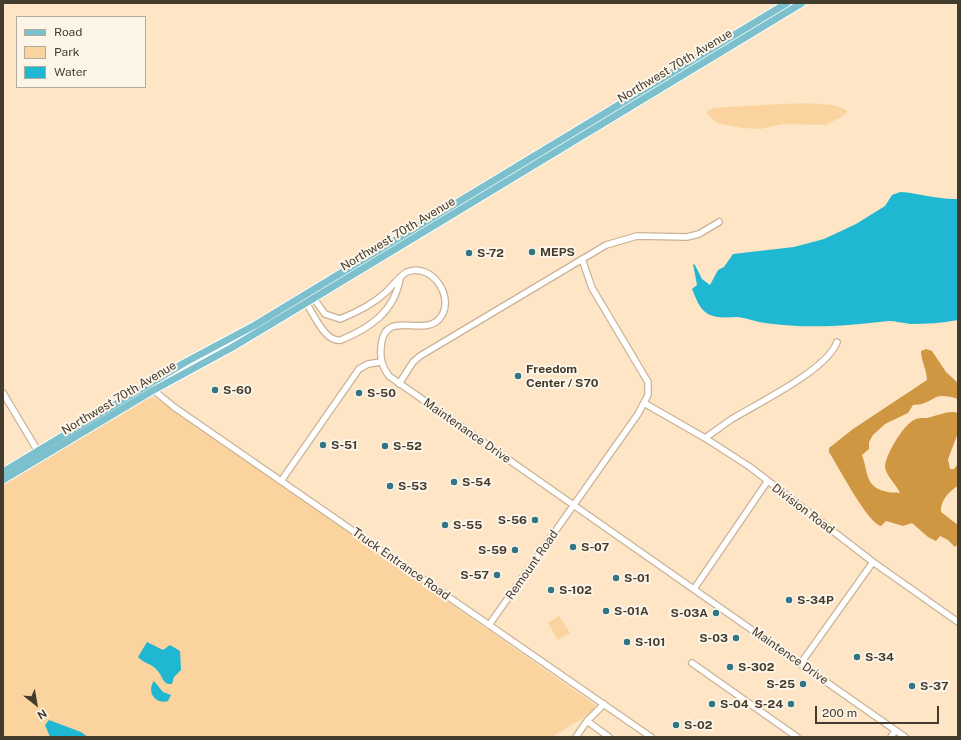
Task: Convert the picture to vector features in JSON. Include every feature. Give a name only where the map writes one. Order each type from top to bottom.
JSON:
[{"type":"main road","name":"Northwest 70th Avenue","points":[[3,480],[40,454],[151,388],[231,348],[306,303],[312,295],[787,3]]},
{"type":"main road","name":"Northwest 70th Avenue","points":[[151,388],[184,364],[312,295],[802,3]]},
{"type":"main road","name":"Northwest 70th Avenue","points":[[3,472],[40,454]]},
{"type":"street","points":[[399,384],[413,362],[420,356],[613,242],[642,236],[687,237],[705,231],[719,222]]},
{"type":"street","points":[[582,259],[592,288],[648,382],[648,395],[644,404]]},
{"type":"street","points":[[281,481],[359,368],[368,364],[381,362],[381,343],[389,329],[404,324],[424,327],[430,326],[441,318],[445,306],[444,294],[436,281],[422,271],[406,272],[381,297],[340,319],[325,314],[312,295]]},
{"type":"street","points":[[306,303],[328,338],[336,341],[341,340],[366,326],[387,311],[396,294],[400,278]]},
{"type":"street","points":[[705,438],[731,420],[806,375],[830,355],[837,342]]},
{"type":"street","name":"Maintenance Drive","points":[[381,362],[389,376],[399,384],[694,589]]},
{"type":"street","name":"Truck Entrance Road","points":[[151,388],[281,481],[650,737]]},
{"type":"street","points":[[4,397],[40,454]]},
{"type":"street","name":"Division Road","points":[[644,404],[705,438],[750,467],[767,482],[873,562],[958,622]]},
{"type":"street","name":"Remount Road","points":[[490,626],[644,404]]},
{"type":"street","points":[[694,589],[767,482]]},
{"type":"street","points":[[802,663],[873,562]]},
{"type":"street","name":"Maintence Drive","points":[[694,589],[802,663],[905,737]]},
{"type":"street","points":[[692,663],[797,737]]},
{"type":"street","points":[[576,737],[587,722],[604,704]]},
{"type":"street","points":[[587,722],[609,737]]},
{"type":"street","points":[[890,737],[895,730]]},
{"type":"green space","points":[[781,104],[825,104],[842,108],[847,111],[846,114],[826,125],[784,124],[760,129],[743,128],[717,123],[707,114],[708,111],[714,108]]},
{"type":"green space","points":[[152,397],[164,403],[595,705],[594,711],[552,737],[3,737],[3,485],[147,398]]},
{"type":"green space","points":[[559,616],[570,633],[558,640],[548,623]]},
{"type":"shaded area","points":[[926,349],[932,351],[946,372],[958,383],[958,399],[943,396],[921,404],[913,405],[908,413],[885,424],[873,435],[869,442],[869,449],[862,455],[868,477],[873,486],[886,492],[900,493],[887,473],[885,466],[892,447],[901,432],[906,426],[916,419],[929,418],[948,412],[958,413],[958,433],[948,459],[950,469],[954,469],[958,464],[958,486],[946,497],[941,508],[941,512],[958,525],[958,544],[955,547],[948,540],[940,536],[936,541],[928,537],[912,523],[903,526],[886,521],[881,526],[875,522],[861,505],[829,452],[829,448],[853,429],[927,380],[921,351]]},
{"type":"water","points":[[900,192],[958,199],[958,320],[922,324],[889,321],[842,325],[781,325],[738,317],[716,317],[705,312],[698,303],[692,289],[697,285],[693,264],[695,265],[702,279],[710,285],[718,270],[724,267],[733,254],[794,247],[824,239],[856,224],[885,206],[892,195]]},
{"type":"water","points":[[147,642],[163,650],[170,645],[180,651],[181,670],[174,677],[172,684],[164,682],[159,672],[155,668],[138,657]]},
{"type":"water","points":[[154,681],[163,692],[171,695],[168,701],[160,701],[154,697],[151,689]]},
{"type":"water","points":[[49,720],[81,732],[88,737],[50,737],[45,725]]},
{"type":"place","name":"MEPS","points":[[532,252]]},
{"type":"place","name":"S-72","points":[[469,253]]},
{"type":"place","name":"Freedom Center / S70","points":[[518,376]]},
{"type":"place","name":"S-60","points":[[215,390]]},
{"type":"place","name":"S-50","points":[[359,393]]},
{"type":"place","name":"S-51","points":[[323,445]]},
{"type":"place","name":"S-52","points":[[385,446]]},
{"type":"place","name":"S-54","points":[[454,482]]},
{"type":"place","name":"S-53","points":[[390,486]]},
{"type":"place","name":"S-56","points":[[535,520]]},
{"type":"place","name":"S-55","points":[[445,525]]},
{"type":"place","name":"S-07","points":[[573,547]]},
{"type":"place","name":"S-59","points":[[515,550]]},
{"type":"place","name":"S-57","points":[[497,575]]},
{"type":"place","name":"S-01","points":[[616,578]]},
{"type":"place","name":"S-102","points":[[551,590]]},
{"type":"place","name":"S-34P","points":[[789,600]]},
{"type":"place","name":"S-01A","points":[[606,611]]},
{"type":"place","name":"S-03A","points":[[716,613]]},
{"type":"place","name":"S-03","points":[[736,638]]},
{"type":"place","name":"S-101","points":[[627,642]]},
{"type":"place","name":"S-34","points":[[857,657]]},
{"type":"place","name":"S-302","points":[[730,667]]},
{"type":"place","name":"S-25","points":[[803,684]]},
{"type":"place","name":"S-37","points":[[912,686]]},
{"type":"place","name":"S-04","points":[[712,704]]},
{"type":"place","name":"S-24","points":[[791,704]]},
{"type":"place","name":"S-02","points":[[676,725]]}]
